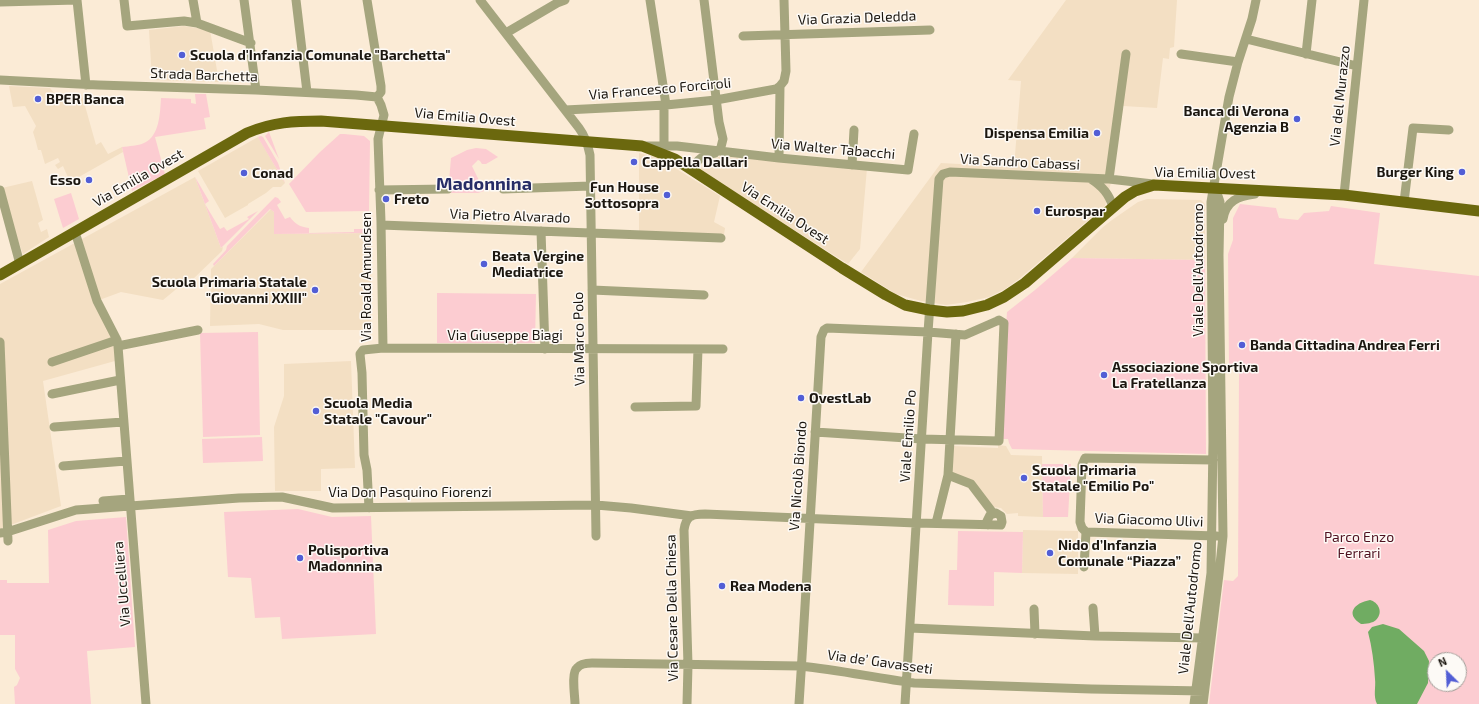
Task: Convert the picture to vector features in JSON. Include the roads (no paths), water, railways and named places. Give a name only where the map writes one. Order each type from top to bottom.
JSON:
[{"type":"main road","name":"Via Emilia Ovest","points":[[0,275],[247,133],[267,125],[286,122],[322,121],[642,146],[675,159],[857,278],[897,302],[936,311],[956,312],[971,309],[986,305],[1004,297],[1025,283],[1113,207],[1135,191],[1154,185],[1215,187],[1344,195],[1479,211]]},
{"type":"street","points":[[0,2],[77,0],[86,85]]},
{"type":"street","points":[[124,0],[127,26],[184,21],[197,23],[251,43]]},
{"type":"street","points":[[194,0],[197,23]]},
{"type":"street","points":[[244,0],[251,43],[256,90]]},
{"type":"street","points":[[296,0],[308,92]]},
{"type":"street","points":[[367,0],[381,86],[381,92],[377,97],[384,115],[381,126]]},
{"type":"street","name":"Via Marco Polo","points":[[480,0],[583,133],[590,155],[596,536]]},
{"type":"street","points":[[650,0],[665,105],[664,146]]},
{"type":"street","points":[[704,0],[722,139],[720,151]]},
{"type":"street","points":[[779,158],[780,86],[784,81],[786,71],[784,0]]},
{"type":"street","points":[[1215,187],[1215,173],[1226,110],[1256,0]]},
{"type":"street","points":[[1306,54],[1312,0]]},
{"type":"street","name":"Via del Murazzo","points":[[1344,195],[1364,0]]},
{"type":"street","points":[[506,33],[560,1]]},
{"type":"street","name":"Via Grazia Deledda","points":[[743,36],[930,30]]},
{"type":"street","points":[[1246,39],[1358,66]]},
{"type":"street","points":[[1109,180],[1126,54]]},
{"type":"street","points":[[1181,54],[1238,62]]},
{"type":"street","name":"Strada Barchetta","points":[[0,80],[86,85],[308,92],[377,97]]},
{"type":"street","name":"Via Francesco Forciroli","points":[[565,110],[665,105],[716,100],[776,89],[780,86]]},
{"type":"street","name":"Via Roald Amundsen","points":[[369,508],[367,470],[364,455],[362,373],[360,354],[361,351],[366,349],[383,348],[378,138],[381,126]]},
{"type":"street","points":[[1404,202],[1413,128],[1449,130]]},
{"type":"street","points":[[852,165],[854,130]]},
{"type":"street","name":"Via Walter Tabacchi","points":[[642,146],[664,146],[720,151],[908,170],[914,134]]},
{"type":"street","name":"Via Walter Tabacchi","points":[[675,159],[681,153],[688,150],[720,151]]},
{"type":"street","name":"Via Walter Tabacchi","points":[[692,170],[702,156],[720,151]]},
{"type":"street","name":"Via Sandro Cabassi","points":[[946,173],[1109,180],[1154,185]]},
{"type":"street","name":"Viale Emilio Po","points":[[905,704],[938,186],[941,176],[946,173]]},
{"type":"street","name":"Via Sandro Cabassi","points":[[1092,180],[1107,193],[1113,207]]},
{"type":"street","points":[[503,189],[590,186]]},
{"type":"street","points":[[1202,187],[1208,193],[1211,202]]},
{"type":"street","name":"Viale Dell'Autodromo","points":[[1203,704],[1200,691],[1203,638],[1223,536],[1217,443],[1211,202],[1215,187]]},
{"type":"street","name":"Viale Dell'Autodromo","points":[[1215,187],[1220,202],[1216,377]]},
{"type":"street","points":[[379,190],[448,189]]},
{"type":"street","points":[[0,190],[20,264]]},
{"type":"street","points":[[1219,250],[1223,241],[1224,212],[1232,201],[1244,195],[1284,191]]},
{"type":"street","name":"Via Pietro Alvarado","points":[[381,225],[721,238]]},
{"type":"street","points":[[541,231],[545,349]]},
{"type":"street","name":"Via Uccelliera","points":[[75,232],[98,301],[117,343],[146,704]]},
{"type":"street","points":[[592,290],[704,295]]},
{"type":"street","points":[[815,432],[922,439],[999,441],[1004,323],[999,320],[965,335],[928,332]]},
{"type":"street","name":"Via Nicolò Biondo","points":[[799,704],[821,337],[824,330],[828,328],[928,332]]},
{"type":"street","points":[[52,362],[117,343],[198,330]]},
{"type":"street","points":[[936,524],[948,475],[956,334]]},
{"type":"street","points":[[0,342],[5,535],[76,510],[129,503]]},
{"type":"street","name":"Via Giuseppe Biagi","points":[[383,348],[723,349]]},
{"type":"street","points":[[635,407],[696,406],[698,349]]},
{"type":"street","points":[[52,394],[120,380]]},
{"type":"street","points":[[54,427],[123,422]]},
{"type":"street","name":"Viale Dell'Autodromo","points":[[1194,704],[1200,691],[1215,574],[1211,536],[1213,460],[1217,443]]},
{"type":"street","points":[[1086,532],[1082,528],[1080,522],[1082,465],[1085,458],[1213,460]]},
{"type":"street","points":[[63,466],[126,461]]},
{"type":"street","points":[[948,475],[971,484],[993,513],[1001,516],[1001,525],[988,525],[988,518],[993,513]]},
{"type":"street","name":"Via Don Pasquino Fiorenzi","points":[[129,503],[282,497],[333,508],[596,505],[692,516],[705,514],[988,525]]},
{"type":"street","points":[[103,501],[129,503]]},
{"type":"street","name":"Via Cesare Della Chiesa","points":[[687,704],[688,665],[684,530],[687,518],[692,516]]},
{"type":"street","name":"Via Giacomo Ulivi","points":[[1084,567],[1086,532],[1223,536]]},
{"type":"street","points":[[1093,608],[1095,636]]},
{"type":"street","points":[[1034,609],[1035,634]]},
{"type":"street","points":[[910,628],[1035,634],[1203,638]]},
{"type":"street","name":"Via de’ Gavasseti","points":[[575,704],[574,681],[576,668],[592,663],[801,666],[836,670],[906,682],[1083,689],[1200,691]]},
{"type":"place","name":"Scuola d'Infanzia Comunale \"Barchetta\"","points":[[182,55]]},
{"type":"place","name":"BPER Banca","points":[[38,99]]},
{"type":"place","name":"Banca di Verona Agenzia B","points":[[1297,119]]},
{"type":"place","name":"Dispensa Emilia","points":[[1097,133]]},
{"type":"place","name":"Cappella Dallari","points":[[634,162]]},
{"type":"place","name":"Burger King","points":[[1462,172]]},
{"type":"place","name":"Conad","points":[[244,173]]},
{"type":"place","name":"Esso","points":[[89,180]]},
{"type":"place","name":"Fun House Sottosopra","points":[[667,195]]},
{"type":"place","name":"Freto","points":[[386,199]]},
{"type":"place","name":"Eurospar","points":[[1037,211]]},
{"type":"place","name":"Beata Vergine Mediatrice","points":[[484,264]]},
{"type":"place","name":"Scuola Primaria Statale \"Giovanni XXIII\"","points":[[315,290]]},
{"type":"place","name":"Banda Cittadina Andrea Ferri","points":[[1242,345]]},
{"type":"place","name":"Associazione Sportiva La Fratellanza","points":[[1104,375]]},
{"type":"place","name":"OvestLab","points":[[801,398]]},
{"type":"place","name":"Scuola Media Statale \"Cavour\"","points":[[316,411]]},
{"type":"place","name":"Scuola Primaria Statale \"Emilio Po\"","points":[[1024,478]]},
{"type":"place","name":"Nido d’Infanzia Comunale “Piazza”","points":[[1050,553]]},
{"type":"place","name":"Polisportiva Madonnina","points":[[300,558]]},
{"type":"place","name":"Rea Modena","points":[[722,586]]},
{"type":"district","name":"Madonnina","points":[[484,184]]},
{"type":"park label","name":"Parco Enzo Ferrari","points":[[1359,546]]}]
